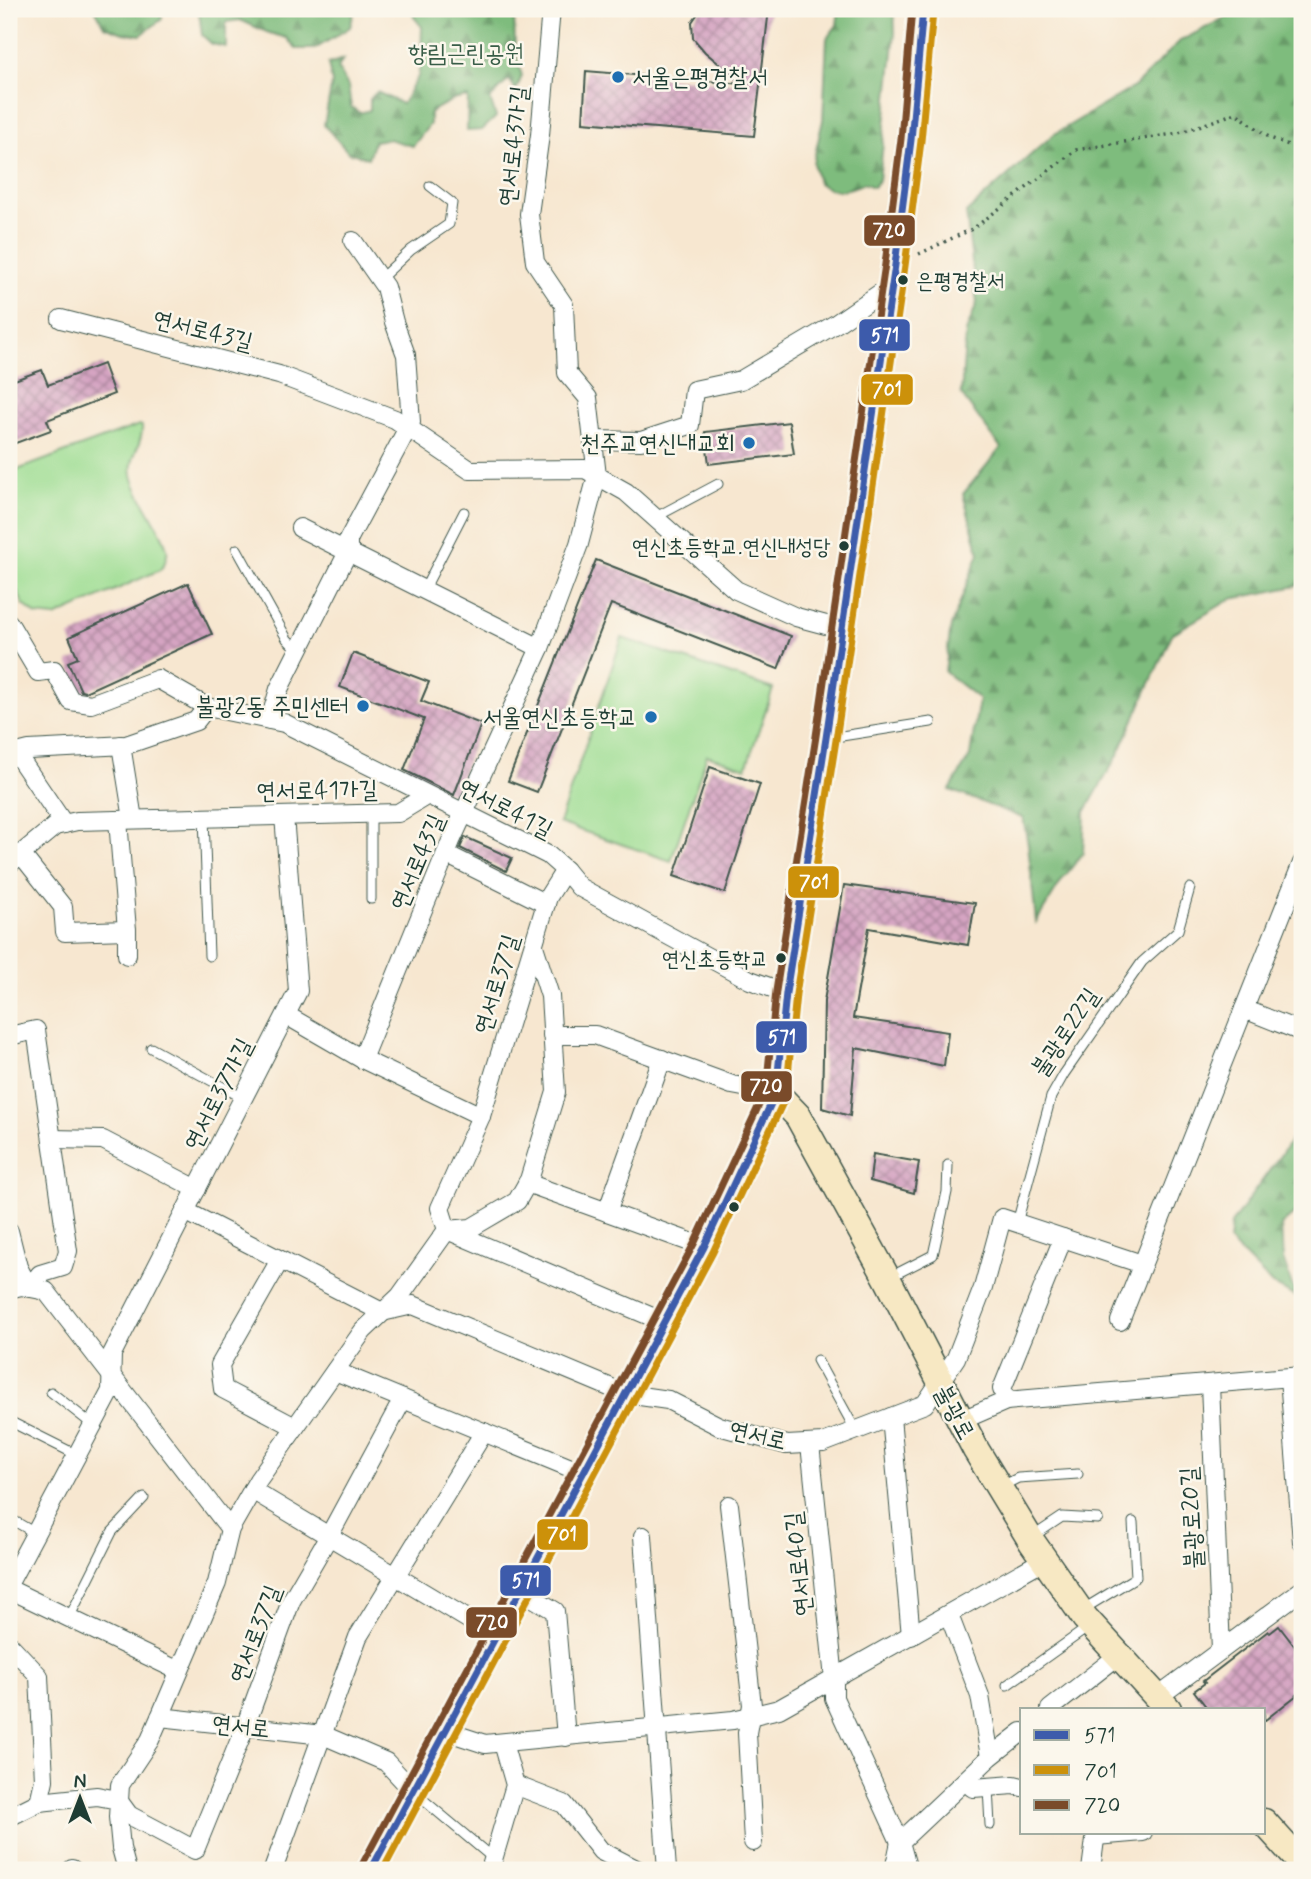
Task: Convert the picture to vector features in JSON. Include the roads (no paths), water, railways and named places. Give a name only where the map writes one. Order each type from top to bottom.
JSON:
[{"type":"main road","points":[[371,1870],[704,1247],[776,1093],[786,993],[893,275],[911,140],[923,9]]},
{"type":"main road","name":"불광로","points":[[776,1093],[798,1116],[887,1278],[960,1421],[1037,1550],[1086,1618],[1163,1703]]},
{"type":"main road","points":[[1266,1824],[1302,1864]]},
{"type":"street","name":"연서로43가길","points":[[551,9],[540,135],[529,214],[535,262],[564,305],[567,373],[588,398],[597,476]]},
{"type":"street","points":[[270,720],[279,689],[348,552],[348,540],[411,422],[406,355],[394,322],[386,287],[354,241]]},
{"type":"street","points":[[593,440],[641,441],[690,425],[694,390],[741,380],[837,323],[893,275]]},
{"type":"street","name":"연서로43길","points":[[61,319],[279,374],[395,419],[470,470],[585,469],[626,492],[736,590],[796,617],[841,629]]},
{"type":"street","name":"연서로43길","points":[[362,1059],[446,854],[540,648],[579,544],[597,476]]},
{"type":"street","points":[[300,528],[540,648]]},
{"type":"street","name":"연서로41길","points":[[11,633],[37,672],[54,670],[71,701],[91,704],[158,679],[207,707],[284,723],[548,856],[565,870],[579,887],[750,979],[786,993]]},
{"type":"street","points":[[64,824],[12,754],[29,750],[121,745],[197,721],[207,707]]},
{"type":"street","points":[[121,745],[127,955]]},
{"type":"street","name":"연서로41가길","points":[[127,930],[65,932],[62,907],[15,859],[55,826],[77,821],[398,813],[426,796]]},
{"type":"street","name":"연서로37가길","points":[[9,1583],[111,1391],[113,1354],[298,991],[284,816]]},
{"type":"street","points":[[446,854],[547,904]]},
{"type":"street","points":[[1119,1321],[1302,863]]},
{"type":"street","name":"연서로37길","points":[[447,1230],[440,1208],[481,1116],[547,904],[565,870]]},
{"type":"street","points":[[127,1870],[121,1849],[118,1800],[120,1785],[150,1740],[217,1583],[230,1529],[252,1490],[363,1331],[400,1296],[447,1230],[471,1228],[517,1201],[527,1183],[556,1093],[550,996],[534,946]]},
{"type":"street","points":[[1244,1009],[1302,1032]]},
{"type":"street","points":[[286,1015],[362,1059],[481,1116]]},
{"type":"street","points":[[9,1036],[36,1030],[68,1251],[63,1267],[40,1274],[29,1288]]},
{"type":"street","points":[[552,1035],[595,1035],[732,1084],[776,1093]]},
{"type":"street","points":[[607,1212],[662,1059]]},
{"type":"street","points":[[52,1139],[103,1140],[197,1189]]},
{"type":"street","points":[[527,1183],[704,1247]]},
{"type":"street","points":[[185,1212],[382,1312]]},
{"type":"street","points":[[940,1384],[956,1358],[983,1288],[1002,1218],[1142,1264]]},
{"type":"street","points":[[447,1230],[664,1322]]},
{"type":"street","points":[[9,1231],[18,1267],[29,1288]]},
{"type":"street","points":[[1006,1401],[1002,1389],[1063,1238]]},
{"type":"street","points":[[279,1260],[220,1365],[223,1389],[295,1427]]},
{"type":"street","points":[[9,1289],[21,1286],[46,1291],[111,1379],[230,1529]]},
{"type":"street","name":"연서로","points":[[382,1312],[413,1305],[626,1394],[668,1400],[719,1426],[788,1445],[823,1443],[925,1404],[940,1384]]},
{"type":"street","points":[[335,1371],[583,1473]]},
{"type":"street","points":[[960,1421],[1006,1401],[1295,1377],[1302,1542]]},
{"type":"street","name":"불광로20길","points":[[1210,1384],[1222,1650]]},
{"type":"street","name":"연서로37길","points":[[118,1800],[129,1815],[195,1850],[245,1727],[291,1601],[403,1399]]},
{"type":"street","points":[[891,1417],[911,1636]]},
{"type":"street","points":[[273,1870],[358,1637],[484,1432]]},
{"type":"street","name":"연서로40길","points":[[810,1444],[834,1698],[900,1842],[908,1870]]},
{"type":"street","points":[[252,1490],[496,1636]]},
{"type":"street","points":[[729,1505],[752,1705],[747,1733],[753,1842]]},
{"type":"street","points":[[643,1536],[667,1870]]},
{"type":"street","points":[[445,1731],[485,1744],[503,1743],[733,1720],[779,1709],[949,1615],[1037,1550]]},
{"type":"street","points":[[9,1589],[179,1671]]},
{"type":"street","points":[[520,1590],[555,1611],[566,1737]]},
{"type":"street","points":[[1163,1703],[1222,1650],[1302,1590]]},
{"type":"street","points":[[949,1615],[980,1696],[990,1757]]},
{"type":"street","points":[[9,1644],[39,1676],[44,1780],[38,1802]]},
{"type":"street","points":[[1051,1708],[1119,1655]]},
{"type":"street","name":"연서로","points":[[160,1717],[323,1735],[386,1762],[413,1791]]},
{"type":"street","points":[[894,1870],[900,1842],[990,1757],[1020,1733]]},
{"type":"street","points":[[493,1865],[515,1785],[503,1743]]},
{"type":"street","points":[[965,1781],[973,1788],[1020,1786]]},
{"type":"street","points":[[515,1785],[564,1804],[601,1851],[619,1866],[638,1870]]},
{"type":"street","points":[[9,1817],[38,1802],[97,1796],[118,1800]]},
{"type":"street","points":[[1091,1870],[1096,1834]]},
{"type":"lane","points":[[380,279],[411,250],[449,223],[452,203],[430,186]]},
{"type":"lane","points":[[654,518],[718,484]]},
{"type":"lane","points":[[424,590],[464,512]]},
{"type":"lane","points":[[237,549],[287,639],[299,652]]},
{"type":"lane","points":[[826,738],[931,722]]},
{"type":"lane","points":[[371,813],[371,899]]},
{"type":"lane","points":[[204,817],[209,956]]},
{"type":"lane","name":"불광로22길","points":[[1017,1223],[1051,1097],[1142,962],[1178,930],[1190,888]]},
{"type":"lane","points":[[150,1048],[243,1098]]},
{"type":"lane","points":[[887,1278],[933,1255],[947,1192],[948,1166]]},
{"type":"lane","points":[[817,1360],[856,1431]]},
{"type":"lane","points":[[51,1392],[93,1425]]},
{"type":"lane","points":[[9,1422],[77,1455]]},
{"type":"lane","points":[[999,1488],[1018,1478],[1078,1474]]},
{"type":"lane","points":[[69,1618],[113,1532],[144,1498]]},
{"type":"lane","points":[[1037,1550],[1062,1517],[1098,1519]]},
{"type":"lane","points":[[9,1518],[35,1533]]},
{"type":"lane","points":[[1007,1685],[1136,1577],[1133,1522]]},
{"type":"lane","points":[[988,1788],[990,1825]]},
{"type":"lane","points":[[413,1791],[493,1865]]},
{"type":"place","name":"서울은평경찰서","points":[[618,77]]},
{"type":"place","name":"은평경찰서","points":[[903,280]]},
{"type":"place","name":"천주교연신내교회","points":[[749,443]]},
{"type":"place","name":"연신초등학교.연신내성당","points":[[844,546]]},
{"type":"place","name":"불광2동 주민센터","points":[[363,706]]},
{"type":"place","name":"서울연신초등학교","points":[[651,717]]},
{"type":"place","name":"연신초등학교","points":[[781,958]]},
{"type":"park label","name":"향림근린공원","points":[[466,53]]}]
